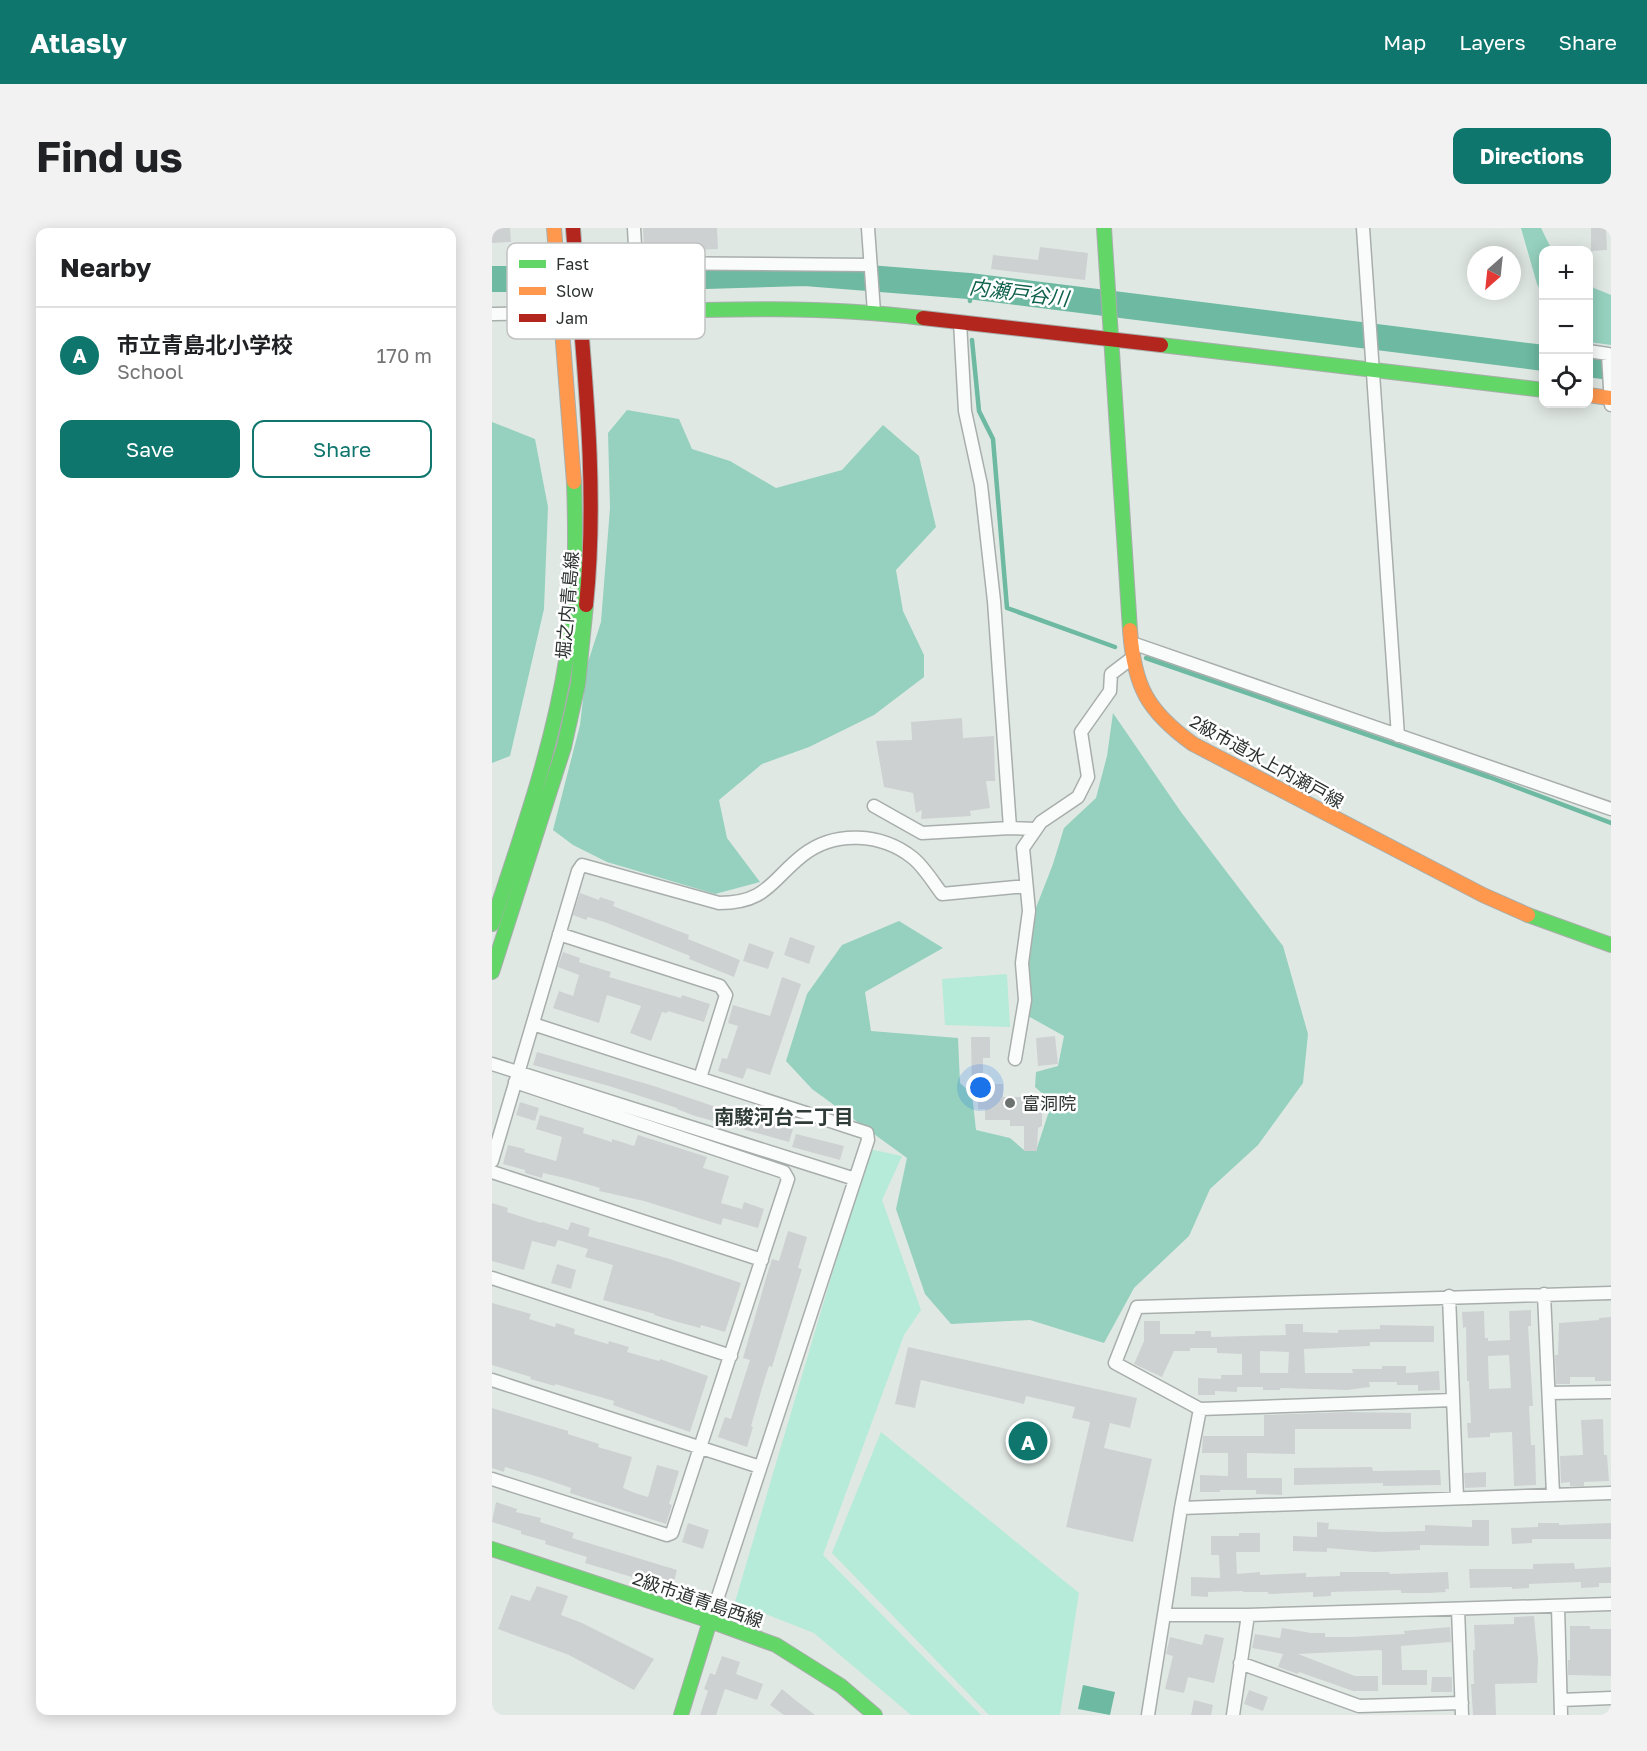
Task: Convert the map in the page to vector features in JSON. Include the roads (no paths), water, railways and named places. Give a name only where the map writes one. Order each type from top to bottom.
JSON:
[{"type":"street","name":"堀之内青島線","points":[[554,228],[555,243]]},
{"type":"street","name":"堀之内青島線","points":[[573,228],[574,243]]},
{"type":"street","points":[[634,228],[635,243]]},
{"type":"street","points":[[868,228],[874,312]]},
{"type":"street","name":"2級市道水上内瀬戸線","points":[[1104,228],[1132,658],[1142,690],[1157,712],[1171,728],[1193,744],[1483,896],[1543,922],[1611,945]]},
{"type":"street","points":[[1363,228],[1398,736]]},
{"type":"street","points":[[705,263],[870,265]]},
{"type":"street","points":[[705,310],[874,312],[1539,389]]},
{"type":"street","points":[[492,314],[507,314]]},
{"type":"street","points":[[960,322],[965,411],[981,485],[994,601],[1010,828]]},
{"type":"street","name":"堀之内青島線","points":[[492,924],[543,765],[562,684],[571,619],[575,565],[573,483],[563,339]]},
{"type":"street","name":"堀之内青島線","points":[[492,972],[564,747],[578,684],[590,569],[591,492],[582,339]]},
{"type":"street","points":[[1593,352],[1608,354],[1611,406]]},
{"type":"street","points":[[1593,396],[1611,398]]},
{"type":"street","points":[[1132,643],[1611,809]]},
{"type":"street","points":[[1015,1059],[1025,1000],[1022,963],[1029,911],[1023,848],[1041,822],[1078,797],[1088,777],[1081,732],[1110,691],[1111,674],[1132,658]]},
{"type":"street","points":[[874,806],[922,833],[1010,828],[1036,829]]},
{"type":"street","points":[[492,1161],[578,871],[582,866],[719,903],[737,903],[754,898],[771,887],[803,855],[823,843],[850,837],[875,838],[895,846],[915,859],[942,894],[1026,886]]},
{"type":"street","points":[[559,934],[720,986],[726,995],[700,1078]]},
{"type":"street","points":[[533,1024],[867,1132],[868,1140],[681,1715]]},
{"type":"street","points":[[492,1064],[516,1077],[784,1172],[788,1179],[672,1533],[667,1535],[492,1479]]},
{"type":"street","points":[[516,1077],[855,1179]]},
{"type":"street","points":[[492,1172],[762,1260]]},
{"type":"street","points":[[492,1278],[731,1356]]},
{"type":"street","points":[[1453,1400],[1200,1409],[1115,1363],[1137,1307],[1611,1293]]},
{"type":"street","points":[[1544,1294],[1553,1494]]},
{"type":"street","points":[[1449,1296],[1457,1498]]},
{"type":"street","points":[[492,1380],[760,1467]]},
{"type":"street","points":[[1549,1394],[1611,1392]]},
{"type":"street","points":[[1148,1715],[1181,1508],[1200,1409]]},
{"type":"street","points":[[1181,1508],[1611,1493]]},
{"type":"street","name":"2級市道青島西線","points":[[492,1549],[710,1621],[776,1646],[841,1686],[875,1715]]},
{"type":"street","points":[[1164,1616],[1611,1604]]},
{"type":"street","points":[[1558,1606],[1561,1715]]},
{"type":"street","points":[[1240,1663],[1359,1706],[1462,1709],[1458,1609]]},
{"type":"street","points":[[1233,1715],[1248,1615]]},
{"type":"street","points":[[1561,1700],[1611,1698]]},
{"type":"waterway","name":"内瀬戸谷川","points":[[705,276],[805,273],[969,286],[1539,357]]},
{"type":"waterway","name":"内瀬戸谷川","points":[[492,279],[507,279]]},
{"type":"waterway","points":[[969,286],[970,301]]},
{"type":"waterway","points":[[972,340],[979,411],[993,439],[1007,608],[1115,647]]},
{"type":"waterway","name":"内瀬戸谷川","points":[[1593,365],[1611,367]]},
{"type":"waterway","points":[[1146,658],[1489,777],[1611,823]]},
{"type":"place","name":"富洞院","points":[[1010,1103]]},
{"type":"place","name":"市立青島北小学校","points":[[1028,1441]]},
{"type":"district","name":"南駿河台二丁目","points":[[784,1116]]}]
